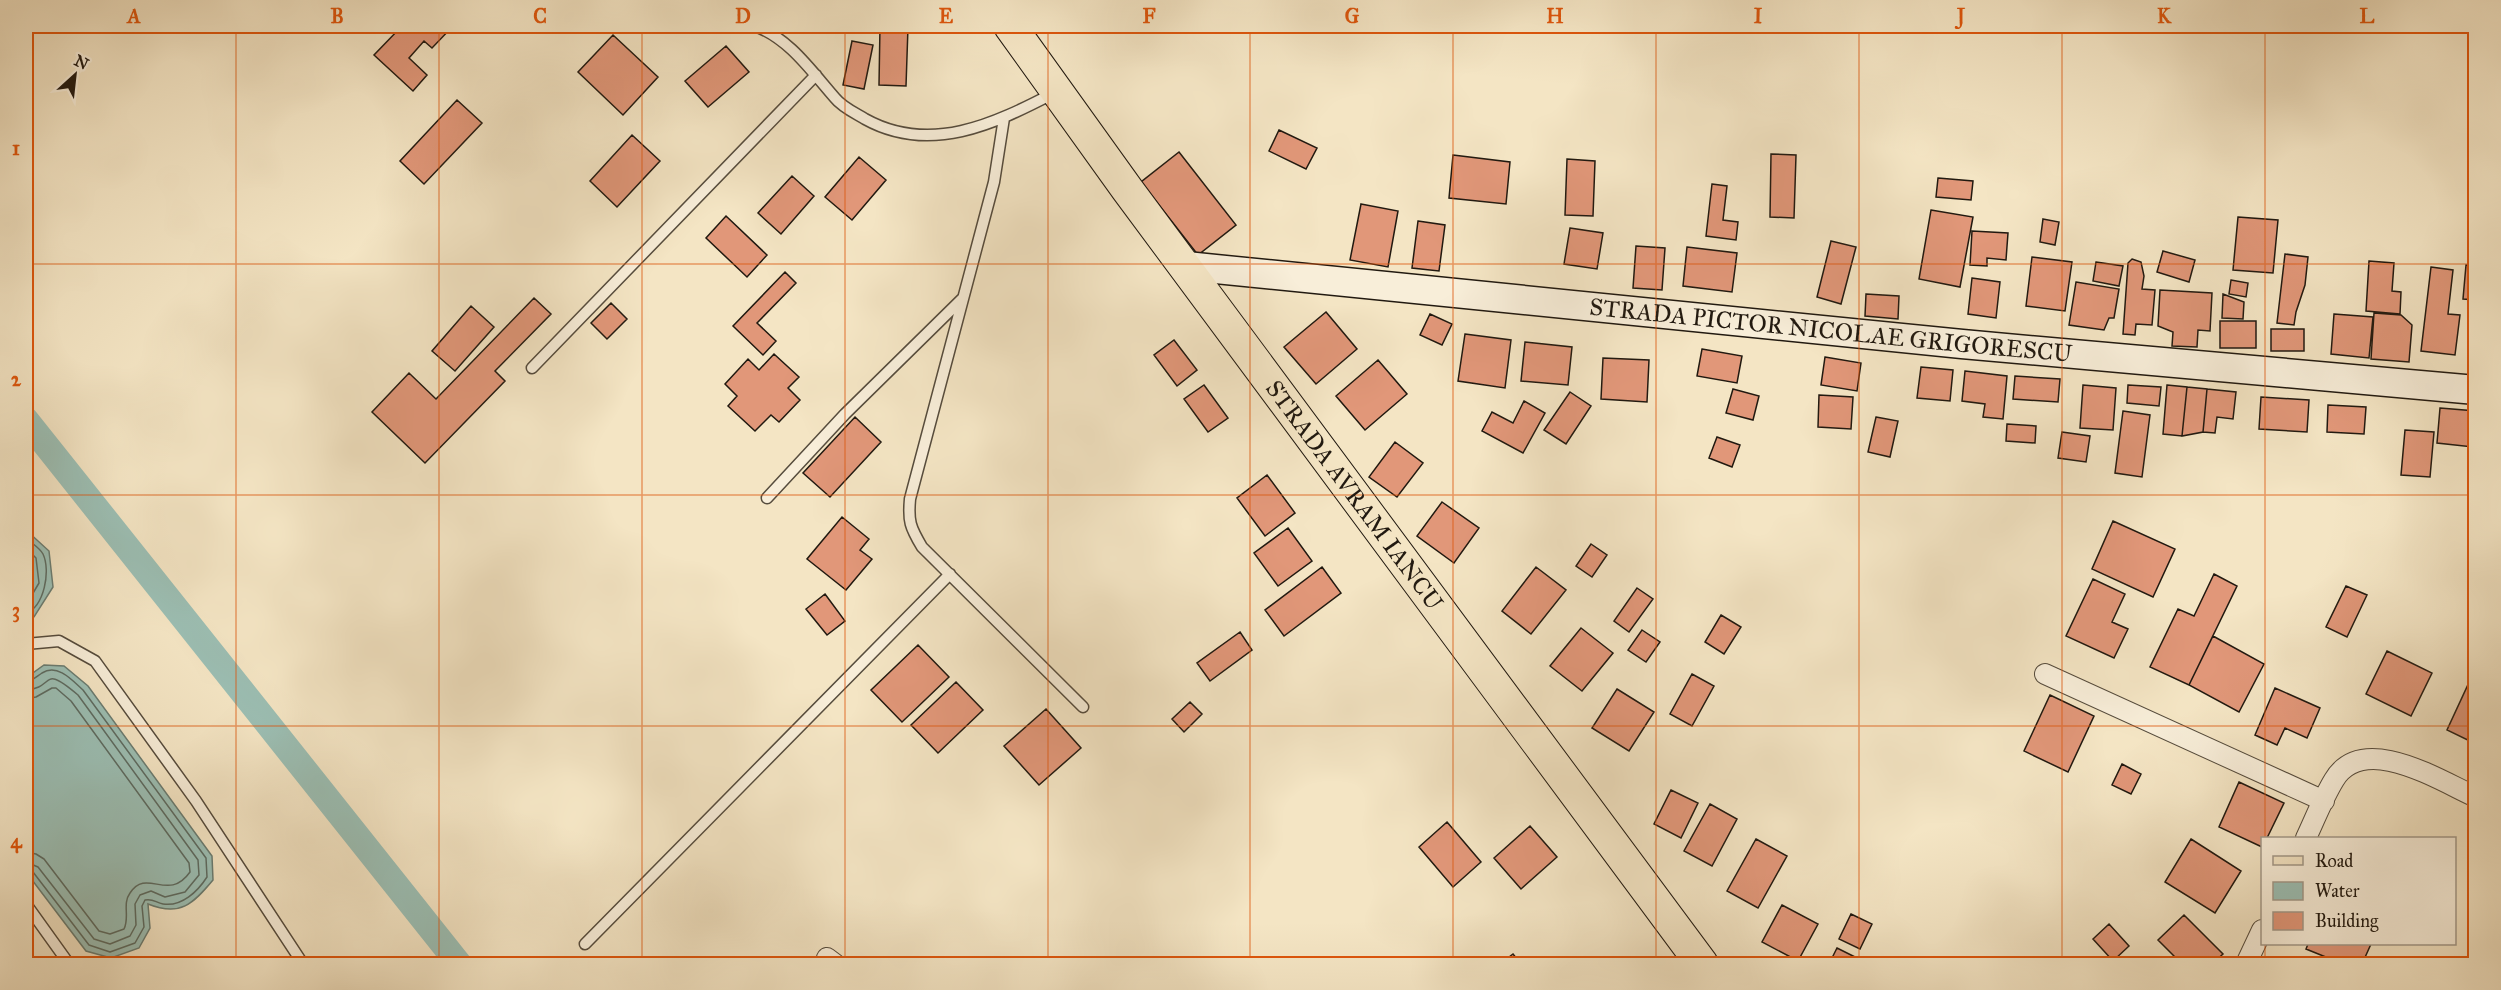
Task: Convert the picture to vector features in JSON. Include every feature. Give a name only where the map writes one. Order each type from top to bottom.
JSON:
[{"type":"main road","name":"STRADA AVRAM IANCU","points":[[1010,26],[1056,92],[1702,964]]},
{"type":"main road","name":"STRADA PICTOR NICOLAE GRIGORESCU","points":[[1186,266],[1962,344],[2475,390]]},
{"type":"street","points":[[2045,674],[2324,801]]},
{"type":"street","points":[[2306,837],[2334,778],[2347,766],[2363,759],[2379,758],[2398,762],[2475,797]]},
{"type":"street","points":[[2246,964],[2261,932]]},
{"type":"lane","points":[[755,26],[783,41],[837,101],[877,126],[905,135],[943,136],[1004,118],[1056,92]]},
{"type":"lane","points":[[532,368],[816,75]]},
{"type":"lane","points":[[1004,118],[994,182],[910,499],[910,528],[922,546],[1083,707]]},
{"type":"lane","points":[[767,498],[845,414],[964,297]]},
{"type":"lane","points":[[585,944],[950,574]]},
{"type":"lane","points":[[26,644],[59,641],[95,661],[196,801],[303,964]]},
{"type":"lane","points":[[26,904],[69,964]]},
{"type":"water","points":[[26,530],[49,551],[53,587],[34,617],[26,620]]},
{"type":"water","points":[[44,665],[64,666],[88,686],[212,856],[213,880],[199,896],[185,906],[177,908],[159,908],[148,904],[150,928],[139,948],[111,958],[86,951],[26,872],[26,678]]},
{"type":"building","points":[[402,26],[453,26],[432,48],[424,41],[409,58],[427,75],[413,91],[374,55]]},
{"type":"building","points":[[880,26],[908,27],[906,86],[879,85]]},
{"type":"building","points":[[613,35],[658,77],[623,115],[578,72]]},
{"type":"building","points":[[852,41],[873,45],[864,89],[843,85]]},
{"type":"building","points":[[726,46],[749,72],[708,107],[685,81]]},
{"type":"building","points":[[457,100],[482,123],[424,184],[400,161]]},
{"type":"building","points":[[1279,130],[1317,148],[1306,169],[1269,151]]},
{"type":"building","points":[[632,135],[660,161],[617,207],[590,181]]},
{"type":"building","points":[[1179,152],[1236,225],[1198,255],[1141,182]]},
{"type":"building","points":[[1771,154],[1796,155],[1794,218],[1770,217]]},
{"type":"building","points":[[1453,155],[1510,162],[1506,204],[1449,198]]},
{"type":"building","points":[[859,157],[886,180],[852,220],[825,197]]},
{"type":"building","points":[[1567,159],[1595,161],[1593,216],[1565,215]]},
{"type":"building","points":[[792,176],[814,196],[781,234],[758,213]]},
{"type":"building","points":[[1938,178],[1973,181],[1971,200],[1936,197]]},
{"type":"building","points":[[1712,184],[1727,186],[1723,220],[1738,222],[1736,240],[1706,236]]},
{"type":"building","points":[[1361,204],[1398,211],[1388,267],[1350,260]]},
{"type":"building","points":[[1931,210],[1973,217],[1960,287],[1919,279]]},
{"type":"building","points":[[726,216],[767,255],[747,277],[706,238]]},
{"type":"building","points":[[2238,217],[2278,220],[2273,273],[2233,270]]},
{"type":"building","points":[[2043,219],[2059,222],[2055,245],[2040,242]]},
{"type":"building","points":[[1418,221],[1445,225],[1439,271],[1412,268]]},
{"type":"building","points":[[1570,228],[1603,233],[1597,269],[1564,264]]},
{"type":"building","points":[[1972,231],[2008,233],[2006,260],[1987,258],[1987,266],[1970,265]]},
{"type":"building","points":[[1831,241],[1856,247],[1841,304],[1817,297]]},
{"type":"building","points":[[1636,246],[1665,248],[1662,290],[1633,288]]},
{"type":"building","points":[[1687,247],[1737,253],[1732,292],[1683,286]]},
{"type":"building","points":[[2163,251],[2195,260],[2189,282],[2157,272]]},
{"type":"building","points":[[2285,254],[2308,257],[2305,285],[2294,325],[2277,323]]},
{"type":"building","points":[[2032,257],[2072,262],[2065,311],[2026,306]]},
{"type":"building","points":[[2132,259],[2141,262],[2144,276],[2142,289],[2155,290],[2152,325],[2136,324],[2135,335],[2123,334],[2128,263]]},
{"type":"building","points":[[2369,261],[2394,263],[2392,291],[2401,292],[2400,314],[2366,311]]},
{"type":"building","points":[[2096,262],[2123,266],[2119,286],[2093,281]]},
{"type":"building","points":[[2466,265],[2476,266],[2476,300],[2463,299]]},
{"type":"building","points":[[2431,267],[2453,270],[2448,314],[2460,315],[2455,355],[2421,351]]},
{"type":"building","points":[[785,272],[796,283],[757,323],[776,341],[763,355],[733,326]]},
{"type":"building","points":[[1972,278],[2000,282],[1996,318],[1968,314]]},
{"type":"building","points":[[2231,280],[2248,283],[2246,297],[2229,294]]},
{"type":"building","points":[[2076,282],[2119,289],[2114,318],[2109,318],[2104,330],[2069,325]]},
{"type":"building","points":[[2160,290],[2212,293],[2210,331],[2198,330],[2197,347],[2172,346],[2173,332],[2158,326]]},
{"type":"building","points":[[1866,294],[1899,296],[1898,319],[1865,316]]},
{"type":"building","points":[[2223,294],[2244,302],[2243,319],[2222,318]]},
{"type":"building","points":[[534,298],[551,314],[495,371],[505,381],[425,463],[372,412],[409,373],[436,399]]},
{"type":"building","points":[[611,303],[627,319],[607,339],[591,323]]},
{"type":"building","points":[[471,306],[494,327],[455,371],[432,351]]},
{"type":"building","points":[[1326,312],[1357,349],[1316,384],[1284,347]]},
{"type":"building","points":[[2374,313],[2401,315],[2412,325],[2409,362],[2371,359]]},
{"type":"building","points":[[1430,314],[1452,324],[1442,345],[1420,335]]},
{"type":"building","points":[[2334,314],[2373,317],[2369,358],[2331,354]]},
{"type":"building","points":[[2220,321],[2256,321],[2256,348],[2220,348]]},
{"type":"building","points":[[2271,329],[2304,329],[2304,351],[2271,351]]},
{"type":"building","points":[[1465,334],[1511,340],[1505,388],[1458,381]]},
{"type":"building","points":[[1174,340],[1197,370],[1177,386],[1154,355]]},
{"type":"building","points":[[1525,342],[1572,347],[1568,385],[1521,381]]},
{"type":"building","points":[[1702,349],[1742,356],[1737,383],[1697,376]]},
{"type":"building","points":[[774,354],[799,377],[788,388],[800,400],[779,422],[771,415],[755,431],[728,406],[737,396],[725,384],[748,359],[759,370]]},
{"type":"building","points":[[1825,357],[1861,363],[1857,391],[1821,385]]},
{"type":"building","points":[[1603,358],[1649,360],[1647,402],[1601,399]]},
{"type":"building","points":[[1378,360],[1407,394],[1365,430],[1336,396]]},
{"type":"building","points":[[1921,367],[1953,370],[1950,401],[1917,398]]},
{"type":"building","points":[[1965,371],[2007,376],[2003,419],[1983,417],[1985,404],[1962,401]]},
{"type":"building","points":[[2015,376],[2060,379],[2058,402],[2013,399]]},
{"type":"building","points":[[1204,385],[1228,418],[1208,432],[1184,399]]},
{"type":"building","points":[[2083,385],[2116,388],[2113,430],[2080,428]]},
{"type":"building","points":[[2128,385],[2161,387],[2159,406],[2127,403]]},
{"type":"building","points":[[2167,385],[2187,387],[2182,436],[2163,434]]},
{"type":"building","points":[[2187,387],[2207,389],[2203,432],[2182,436]]},
{"type":"building","points":[[1733,389],[1759,396],[1753,420],[1726,413]]},
{"type":"building","points":[[2207,389],[2236,392],[2233,419],[2217,417],[2215,433],[2203,432]]},
{"type":"building","points":[[1570,392],[1591,406],[1566,444],[1544,430]]},
{"type":"building","points":[[1819,395],[1853,397],[1851,429],[1818,427]]},
{"type":"building","points":[[2261,397],[2309,400],[2307,432],[2259,429]]},
{"type":"building","points":[[1524,401],[1545,413],[1523,453],[1482,431],[1492,412],[1513,423]]},
{"type":"building","points":[[2328,405],[2366,407],[2364,434],[2327,432]]},
{"type":"building","points":[[2440,408],[2476,411],[2473,447],[2437,443]]},
{"type":"building","points":[[2123,411],[2150,415],[2142,477],[2115,473]]},
{"type":"building","points":[[855,417],[881,442],[830,497],[803,473]]},
{"type":"building","points":[[1876,417],[1898,421],[1890,457],[1868,452]]},
{"type":"building","points":[[2007,424],[2036,426],[2035,443],[2006,441]]},
{"type":"building","points":[[2405,430],[2434,432],[2430,477],[2401,475]]},
{"type":"building","points":[[2062,432],[2090,436],[2086,462],[2058,458]]},
{"type":"building","points":[[1717,437],[1740,445],[1732,467],[1709,458]]},
{"type":"building","points":[[1395,442],[1423,463],[1397,497],[1369,477]]},
{"type":"building","points":[[1267,475],[1295,513],[1265,536],[1237,498]]},
{"type":"building","points":[[1442,502],[1479,528],[1454,563],[1417,536]]},
{"type":"building","points":[[842,517],[869,539],[860,550],[872,559],[846,590],[807,559]]},
{"type":"building","points":[[2113,521],[2175,549],[2153,597],[2092,569]]},
{"type":"building","points":[[1288,528],[1312,561],[1278,586],[1254,553]]},
{"type":"building","points":[[1591,544],[1607,555],[1592,577],[1576,566]]},
{"type":"building","points":[[1322,567],[1341,593],[1284,636],[1265,610]]},
{"type":"building","points":[[1536,567],[1566,590],[1531,634],[1502,611]]},
{"type":"building","points":[[2214,574],[2237,586],[2189,685],[2150,667],[2178,609],[2194,616]]},
{"type":"building","points":[[2093,579],[2125,594],[2112,622],[2128,629],[2114,658],[2066,636]]},
{"type":"building","points":[[2346,586],[2367,595],[2347,637],[2326,627]]},
{"type":"building","points":[[1637,588],[1653,599],[1629,632],[1614,621]]},
{"type":"building","points":[[825,594],[845,621],[827,635],[806,609]]},
{"type":"building","points":[[1721,615],[1741,627],[1724,654],[1705,642]]},
{"type":"building","points":[[1581,628],[1613,653],[1582,691],[1550,666]]},
{"type":"building","points":[[1642,630],[1660,642],[1646,662],[1628,650]]},
{"type":"building","points":[[1240,632],[1252,650],[1210,681],[1197,663]]},
{"type":"building","points":[[2213,636],[2264,664],[2239,712],[2189,685]]},
{"type":"building","points":[[918,645],[949,677],[902,722],[871,690]]},
{"type":"building","points":[[2387,651],[2432,673],[2411,716],[2366,694]]},
{"type":"building","points":[[1692,674],[1714,686],[1692,726],[1670,714]]},
{"type":"building","points":[[2472,676],[2476,677],[2476,744],[2447,730]]},
{"type":"building","points":[[956,682],[983,710],[938,753],[911,725]]},
{"type":"building","points":[[2275,688],[2320,708],[2307,738],[2285,728],[2277,745],[2255,735]]},
{"type":"building","points":[[1617,689],[1654,712],[1629,751],[1592,728]]},
{"type":"building","points":[[2050,695],[2094,716],[2068,772],[2024,751]]},
{"type":"building","points":[[1190,702],[1202,714],[1184,732],[1172,719]]},
{"type":"building","points":[[1046,709],[1081,748],[1039,785],[1004,746]]},
{"type":"building","points":[[2122,764],[2141,774],[2131,794],[2112,785]]},
{"type":"building","points":[[2239,782],[2284,803],[2267,837],[2261,837],[2261,847],[2219,827]]},
{"type":"building","points":[[1671,790],[1698,803],[1681,838],[1654,824]]},
{"type":"building","points":[[1710,804],[1737,819],[1712,866],[1684,851]]},
{"type":"building","points":[[1447,822],[1481,862],[1453,887],[1419,847]]},
{"type":"building","points":[[1530,826],[1557,857],[1521,889],[1494,858]]},
{"type":"building","points":[[1756,839],[1787,856],[1758,908],[1727,891]]},
{"type":"building","points":[[2191,839],[2241,871],[2215,913],[2165,882]]},
{"type":"building","points":[[1782,905],[1818,924],[1798,961],[1762,942]]},
{"type":"building","points":[[1851,914],[1872,924],[1860,949],[1839,939]]},
{"type":"building","points":[[2184,915],[2223,954],[2212,964],[2182,964],[2158,940]]},
{"type":"building","points":[[2109,924],[2129,946],[2113,961],[2093,939]]},
{"type":"building","points":[[2308,945],[2371,945],[2362,964],[2343,964],[2306,949]]},
{"type":"building","points":[[1837,948],[1869,964],[1829,964]]},
{"type":"building","points":[[1513,954],[1521,964],[1500,964]]},
{"type":"waterway","points":[[26,420],[459,964]]}]
